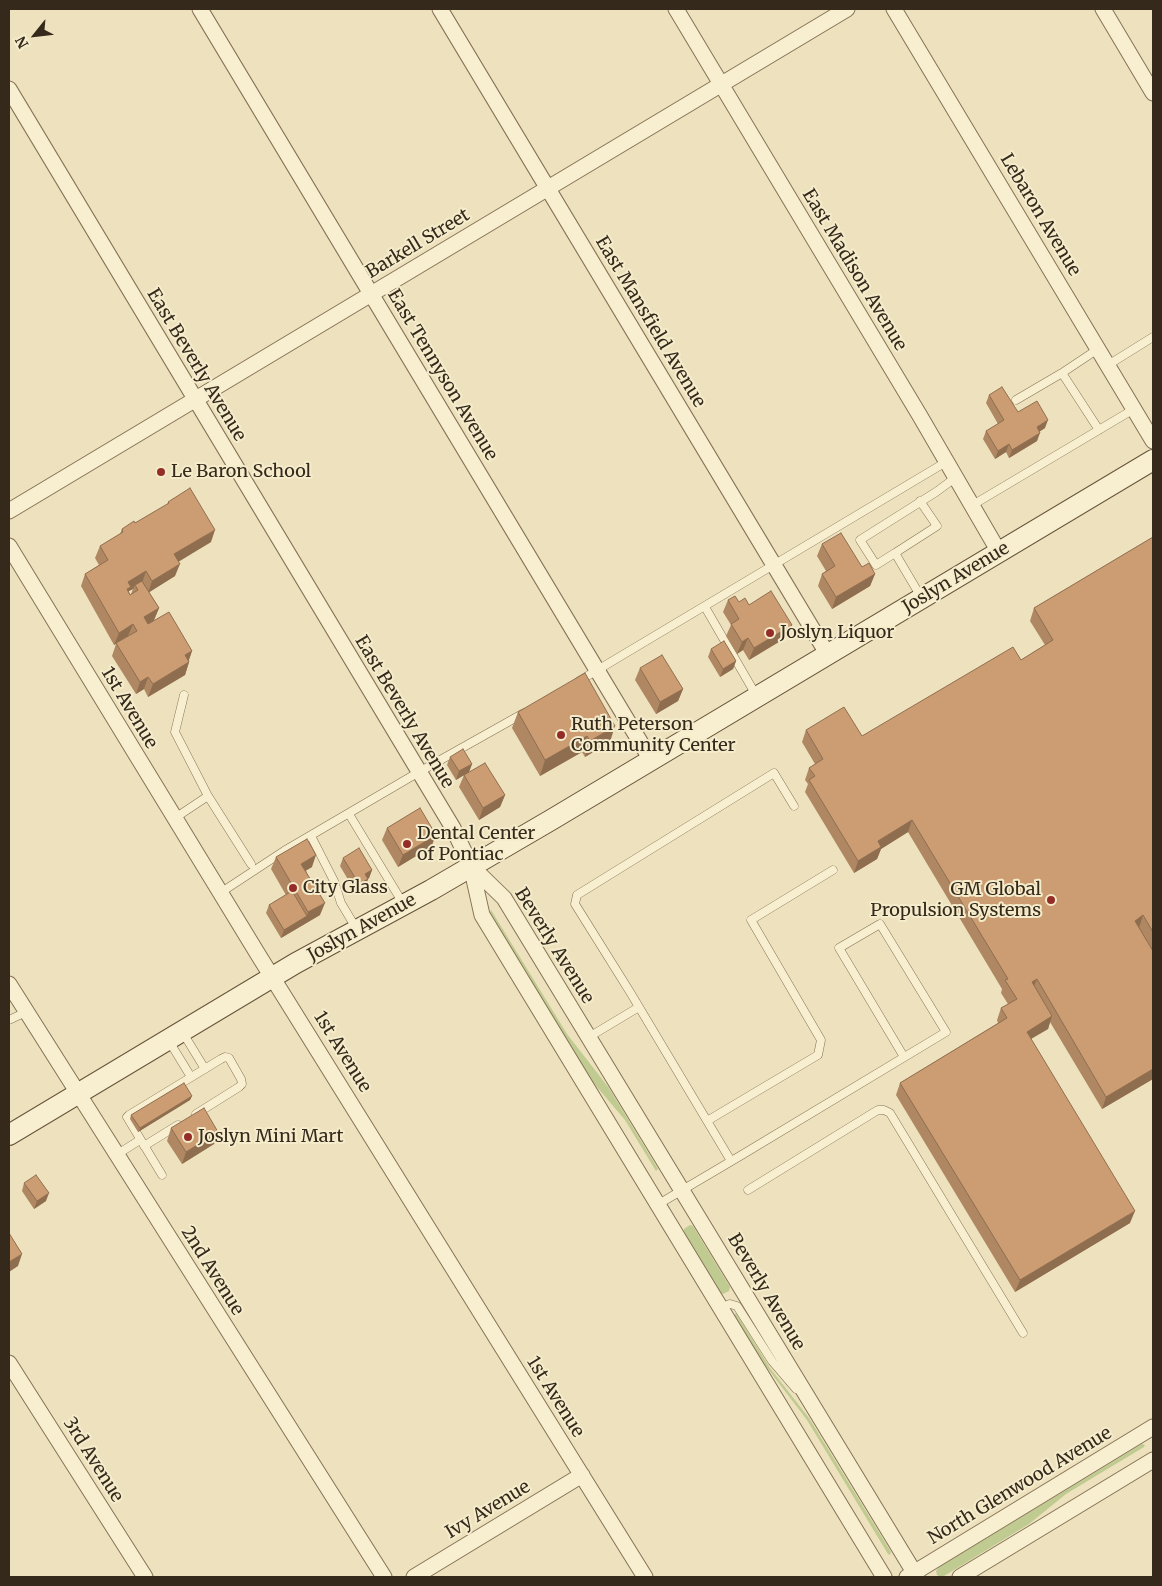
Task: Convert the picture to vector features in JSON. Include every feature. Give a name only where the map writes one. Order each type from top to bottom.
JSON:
[{"type":"main road","name":"Joslyn Avenue","points":[[9,1135],[273,977],[404,905],[652,760],[1153,460]]},
{"type":"street","name":"East Tennyson Avenue","points":[[200,9],[652,760]]},
{"type":"street","name":"East Mansfield Avenue","points":[[440,9],[828,655]]},
{"type":"street","name":"East Madison Avenue","points":[[676,9],[1000,552]]},
{"type":"street","name":"Barkell Street","points":[[9,511],[847,9]]},
{"type":"street","name":"Lebaron Avenue","points":[[894,9],[1153,441]]},
{"type":"street","points":[[1103,9],[1153,93]]},
{"type":"street","name":"East Beverly Avenue","points":[[9,90],[453,828],[471,866]]},
{"type":"street","name":"1st Avenue","points":[[9,546],[220,893],[645,1577]]},
{"type":"street","points":[[471,866],[482,915],[884,1577]]},
{"type":"street","name":"Beverly Avenue","points":[[471,866],[504,898],[820,1417],[912,1576]]},
{"type":"street","name":"2nd Avenue","points":[[9,984],[384,1577]]},
{"type":"street","name":"3rd Avenue","points":[[9,1363],[145,1577]]},
{"type":"street","name":"North Glenwood Avenue","points":[[912,1576],[1153,1427]]},
{"type":"street","points":[[960,1577],[1153,1460]]},
{"type":"street","name":"Ivy Avenue","points":[[414,1577],[582,1475]]},
{"type":"lane","points":[[1108,365],[1153,337]]},
{"type":"lane","points":[[1016,400],[1098,349]]},
{"type":"lane","points":[[1062,373],[1098,430]]},
{"type":"lane","points":[[972,506],[1134,409]]},
{"type":"lane","points":[[571,686],[946,462]]},
{"type":"lane","points":[[920,501],[936,526],[876,565],[860,540],[955,478]]},
{"type":"lane","points":[[895,554],[922,598]]},
{"type":"lane","points":[[705,607],[757,697]]},
{"type":"lane","points":[[184,695],[175,732],[208,796],[251,864]]},
{"type":"lane","points":[[220,893],[310,836],[528,710]]},
{"type":"lane","points":[[731,1161],[575,904],[577,895],[774,773],[794,806]]},
{"type":"lane","points":[[175,818],[208,796]]},
{"type":"lane","points":[[348,814],[404,905]]},
{"type":"lane","points":[[310,836],[334,881],[341,904],[357,930]]},
{"type":"lane","points":[[707,1121],[818,1054],[822,1040],[752,920],[833,870]]},
{"type":"lane","points":[[657,1205],[946,1032],[880,924],[839,948],[904,1057]]},
{"type":"lane","points":[[589,1037],[639,1007]]},
{"type":"lane","points":[[9,1020],[26,1012]]},
{"type":"lane","points":[[175,1035],[206,1069]]},
{"type":"lane","points":[[175,1035],[191,1077]]},
{"type":"lane","points":[[162,1175],[127,1117],[129,1114],[225,1057],[228,1058],[242,1084],[192,1117]]},
{"type":"lane","points":[[748,1190],[878,1110],[890,1113],[1023,1333]]},
{"type":"lane","points":[[116,1154],[184,1122]]},
{"type":"lane","points":[[720,1308],[730,1304],[737,1306],[772,1361],[820,1417]]},
{"type":"green space","points":[[491,910],[567,1034],[609,1088],[658,1169],[656,1171],[625,1120],[591,1080],[490,912]]},
{"type":"green space","points":[[690,1225],[693,1226],[730,1287],[729,1291],[721,1293],[684,1232],[684,1229]]},
{"type":"green space","points":[[736,1313],[770,1368],[809,1418],[891,1552],[890,1555],[807,1420],[765,1365],[734,1315]]},
{"type":"green space","points":[[1142,1444],[1145,1445],[1144,1447],[1066,1494],[1029,1524],[944,1576],[940,1577],[937,1575],[936,1571],[939,1567]]},
{"type":"building","points":[[1002,387],[1018,412],[1037,401],[1048,420],[1037,427],[1040,433],[1012,450],[1009,444],[998,451],[986,431],[1004,420],[989,395]]},
{"type":"building","points":[[190,488],[215,530],[174,554],[180,564],[152,581],[146,571],[128,582],[131,587],[127,589],[130,595],[138,590],[135,585],[142,581],[159,608],[144,617],[148,624],[169,612],[192,651],[185,655],[189,662],[153,684],[148,677],[140,682],[116,643],[137,631],[133,624],[119,633],[85,574],[108,560],[100,546],[123,532],[122,529],[134,521],[135,523],[169,503]]},
{"type":"building","points":[[841,533],[862,567],[869,563],[875,574],[836,597],[822,574],[835,566],[822,544]]},
{"type":"building","name":"GM Global Propulsion Systems","points":[[1153,537],[1153,932],[1143,915],[1135,921],[1153,951],[1153,1069],[1106,1097],[1037,979],[1032,982],[1052,1016],[1027,1032],[1135,1211],[1020,1280],[900,1083],[1007,1018],[1001,1008],[1017,999],[1005,980],[1008,979],[912,820],[878,841],[881,847],[858,861],[809,780],[815,776],[809,768],[823,759],[806,730],[844,707],[862,736],[1013,647],[1021,660],[1053,640],[1034,608]]},
{"type":"building","points":[[771,591],[792,625],[754,648],[748,638],[742,642],[731,624],[739,619],[728,600],[735,596],[739,602],[745,598],[749,605]]},
{"type":"building","points":[[724,641],[736,661],[723,669],[711,649]]},
{"type":"building","points":[[662,655],[683,689],[660,702],[640,668]]},
{"type":"building","name":"Ruth Peterson Community Center","points":[[585,673],[615,726],[590,741],[587,736],[545,760],[518,712]]},
{"type":"building","points":[[463,749],[472,764],[459,771],[450,757]]},
{"type":"building","points":[[485,763],[505,795],[483,808],[464,775]]},
{"type":"building","points":[[420,808],[436,835],[403,855],[387,828]]},
{"type":"building","points":[[307,839],[316,855],[301,864],[325,903],[308,912],[276,857]]},
{"type":"building","points":[[359,848],[372,870],[365,874],[368,879],[359,884],[343,858]]},
{"type":"building","points":[[292,891],[307,916],[284,930],[269,905]]},
{"type":"building","points":[[184,1083],[192,1096],[140,1128],[131,1115]]},
{"type":"building","points":[[204,1108],[218,1132],[186,1152],[171,1128]]},
{"type":"building","points":[[36,1175],[49,1193],[37,1201],[24,1183]]},
{"type":"building","points":[[9,1233],[22,1254],[9,1262]]},
{"type":"place","name":"Le Baron School","points":[[161,472]]},
{"type":"place","name":"Joslyn Liquor","points":[[770,633]]},
{"type":"place","name":"Ruth Peterson Community Center","points":[[561,735]]},
{"type":"place","name":"Dental Center of Pontiac","points":[[407,844]]},
{"type":"place","name":"City Glass","points":[[293,888]]},
{"type":"place","name":"GM Global Propulsion Systems","points":[[1051,900]]},
{"type":"place","name":"Joslyn Mini Mart","points":[[188,1137]]}]
